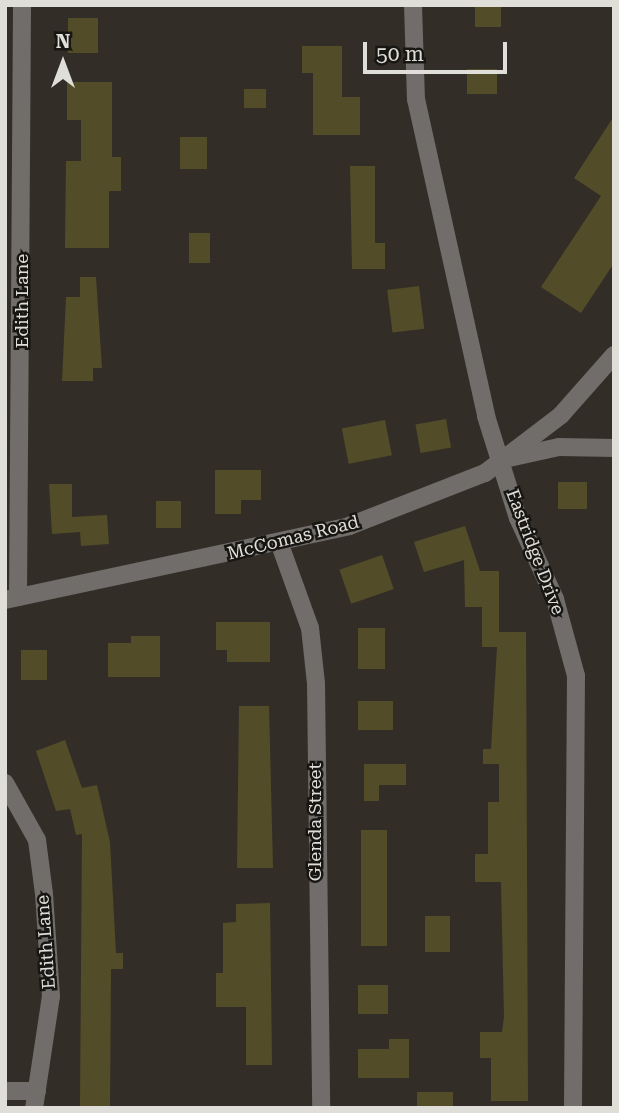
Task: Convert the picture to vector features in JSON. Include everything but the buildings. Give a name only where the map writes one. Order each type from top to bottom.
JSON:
[{"type":"street","name":"Edith Lane","points":[[12,599],[22,5]]},
{"type":"street","name":"Eastridge Drive","points":[[413,5],[416,99],[486,416],[576,676],[573,1108]]},
{"type":"street","name":"McComas Road","points":[[12,599],[52,595],[349,526],[502,460],[561,415],[614,355]]},
{"type":"street","points":[[502,460],[559,447],[614,448]]},
{"type":"street","name":"Glenda Street","points":[[279,542],[310,628],[316,683],[321,1108]]},
{"type":"street","name":"Edith Lane","points":[[5,783],[37,841],[44,894],[51,996],[36,1100]]},
{"type":"street","points":[[5,1090],[36,1100]]}]
